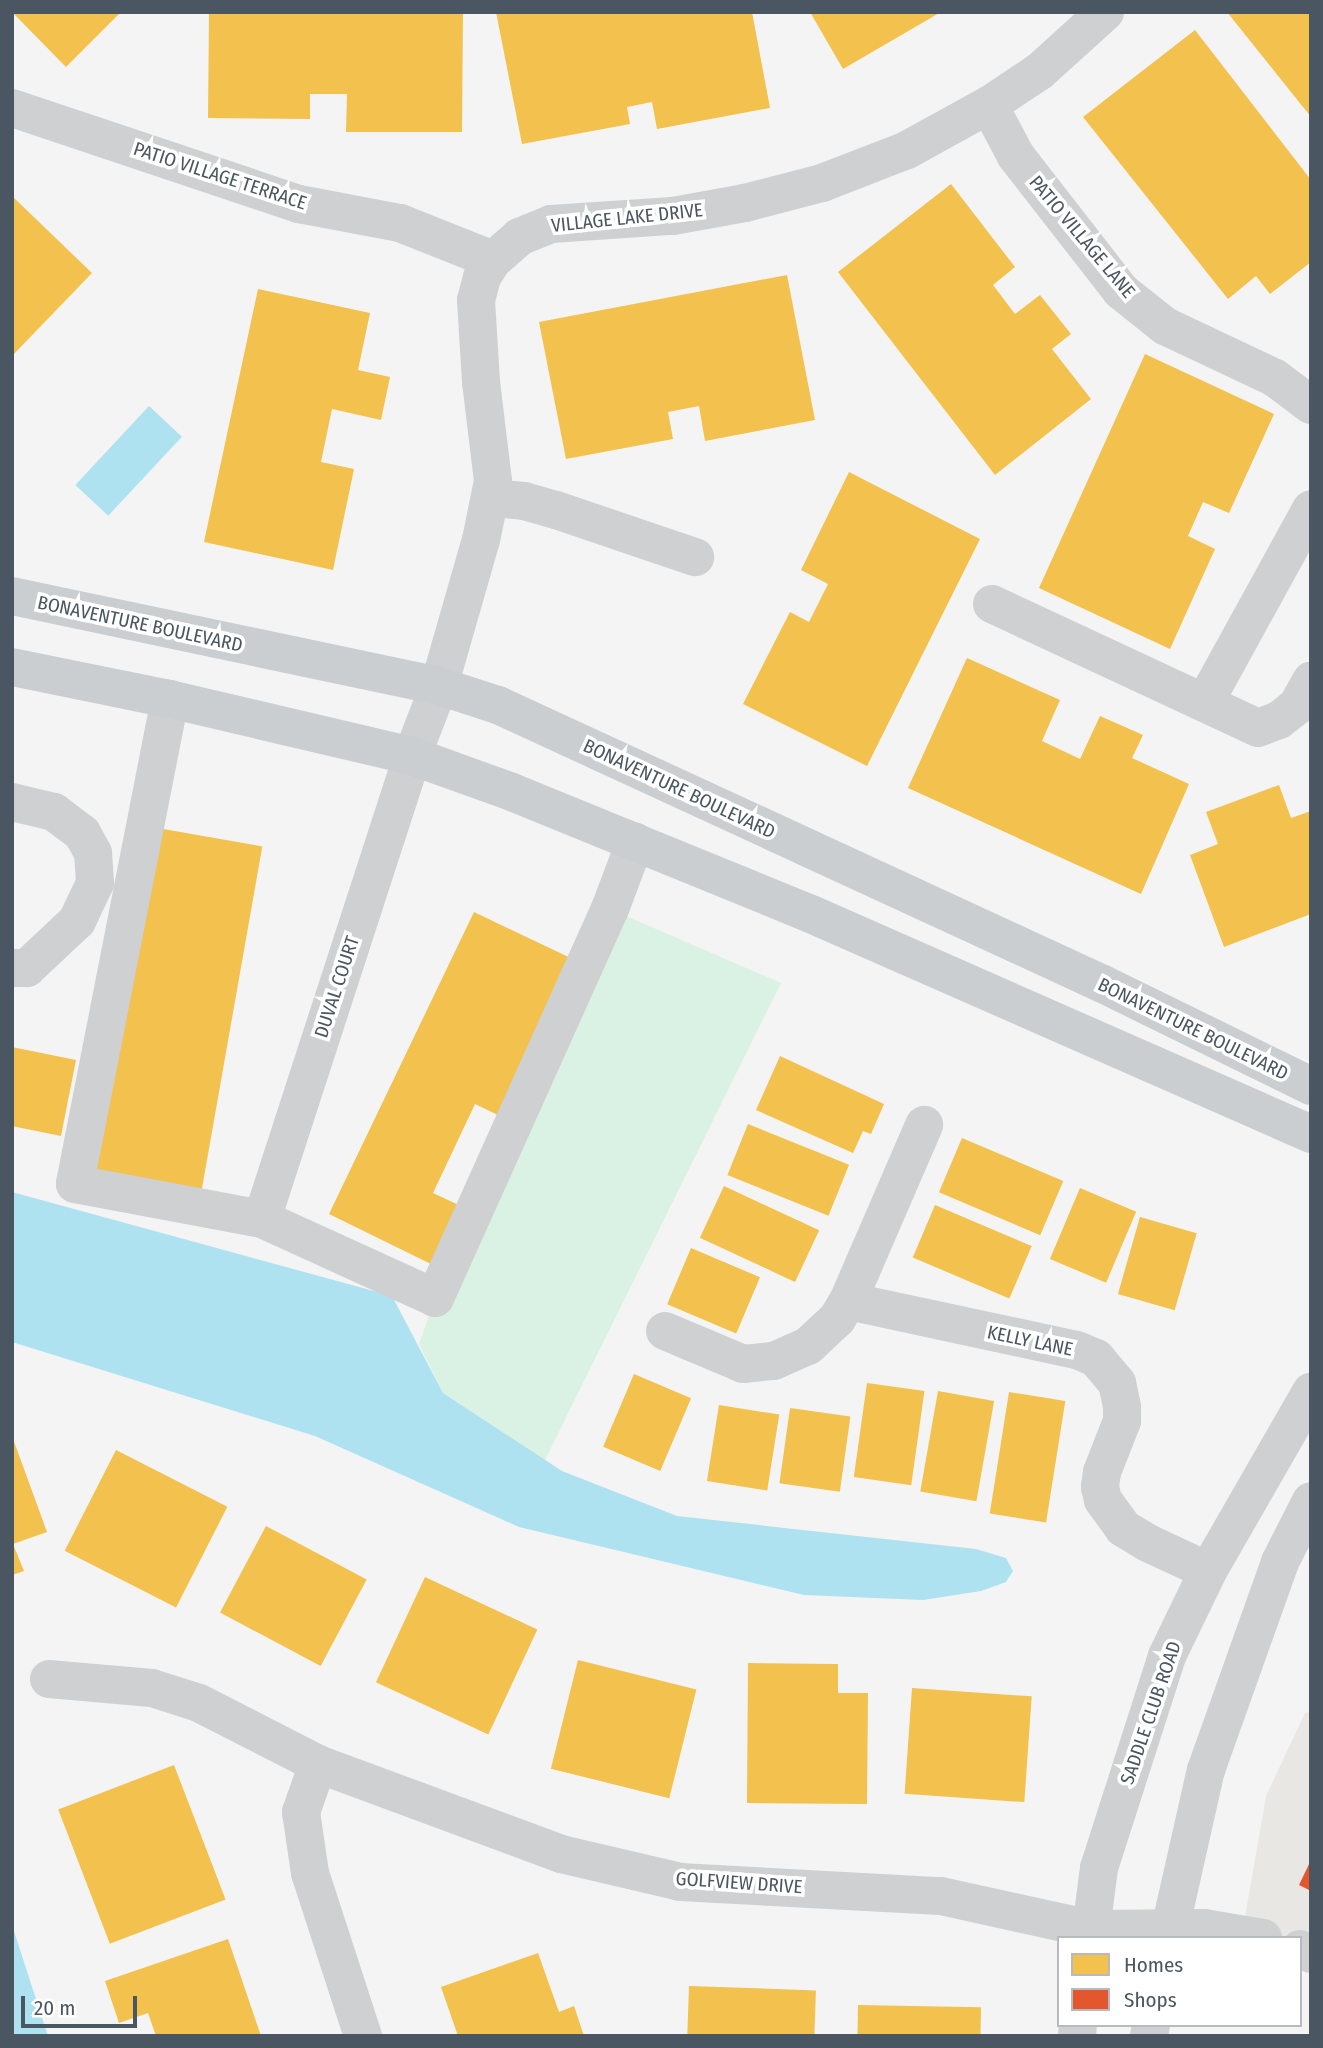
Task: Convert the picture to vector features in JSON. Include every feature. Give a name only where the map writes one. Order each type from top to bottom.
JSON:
[{"type":"main road","name":"BONAVENTURE BOULEVARD","points":[[12,596],[439,686],[498,705],[1103,984],[1311,1086]]},
{"type":"main road","points":[[12,667],[170,699],[412,756],[635,842],[811,914],[1311,1134]]},
{"type":"street","name":"VILLAGE LAKE DRIVE","points":[[412,756],[439,686],[491,498],[492,470],[476,315],[478,289],[493,260],[519,237],[551,223],[673,216],[744,203],[822,183],[906,150],[989,105],[1040,71],[1105,12]]},
{"type":"street","name":"PATIO VILLAGE LANE","points":[[989,105],[1016,156],[1121,290],[1165,326],[1275,378],[1311,405]]},
{"type":"street","name":"PATIO VILLAGE TERRACE","points":[[17,106],[299,204],[400,223],[493,260]]},
{"type":"street","points":[[491,498],[524,501],[556,510],[695,557]]},
{"type":"street","points":[[1205,702],[1311,509]]},
{"type":"street","points":[[992,604],[1258,727],[1279,720],[1297,706],[1311,681]]},
{"type":"street","points":[[170,699],[75,1184],[262,1219],[435,1298],[613,902],[635,842]]},
{"type":"street","name":"DUVAL COURT","points":[[262,1219],[412,756]]},
{"type":"street","points":[[12,802],[54,812],[82,834],[93,853],[95,883],[77,921],[27,968],[12,968]]},
{"type":"street","points":[[665,1331],[721,1357],[743,1364],[759,1364],[792,1355],[808,1346],[836,1319],[848,1301],[924,1125]]},
{"type":"street","name":"KELLY LANE","points":[[848,1301],[1077,1350],[1096,1358],[1112,1373],[1121,1394],[1122,1407],[1122,1421],[1102,1472],[1100,1487],[1103,1500],[1124,1528],[1141,1540],[1208,1571]]},
{"type":"street","name":"SADDLE CLUB ROAD","points":[[1091,1933],[1099,1868],[1167,1656],[1208,1571],[1311,1392]]},
{"type":"street","points":[[1169,1933],[1206,1770],[1280,1562],[1311,1501]]},
{"type":"street","name":"GOLFVIEW DRIVE","points":[[49,1679],[152,1688],[199,1703],[318,1764],[561,1854],[680,1882],[941,1896],[1091,1933],[1169,1933],[1204,1928],[1251,1936]]},
{"type":"street","points":[[318,1764],[302,1812],[310,1873],[363,2036]]},
{"type":"shaded area","points":[[1311,1712],[1311,1954],[1302,1941],[1302,1936],[1242,1934],[1266,1796],[1305,1713]]},
{"type":"green space","points":[[610,909],[781,983],[545,1460],[443,1393],[419,1344],[435,1298]]},
{"type":"water","points":[[149,406],[182,437],[108,516],[75,485]]},
{"type":"water","points":[[12,1192],[392,1296],[443,1393],[562,1471],[677,1516],[976,1549],[1006,1558],[1013,1571],[1006,1582],[981,1591],[923,1600],[804,1595],[519,1527],[315,1436],[12,1342]]},
{"type":"water","points":[[12,1925],[48,2036],[12,2036]]},
{"type":"building: Homes","points":[[12,12],[121,12],[66,67]]},
{"type":"building: Homes","points":[[209,12],[463,12],[462,132],[346,132],[347,94],[310,94],[310,119],[208,118]]},
{"type":"building: Homes","points":[[496,12],[752,12],[770,108],[657,129],[652,102],[627,107],[630,124],[522,144]]},
{"type":"building: Homes","points":[[810,12],[941,12],[843,69]]},
{"type":"building: Homes","points":[[1227,12],[1311,12],[1311,117]]},
{"type":"building: Homes","points":[[1195,30],[1311,180],[1311,262],[1270,294],[1256,276],[1228,299],[1083,117]]},
{"type":"building: Homes","points":[[951,184],[1015,267],[993,285],[1015,314],[1040,295],[1071,334],[1052,349],[1091,399],[995,475],[838,272]]},
{"type":"building: Homes","points":[[12,196],[92,273],[12,356]]},
{"type":"building: Homes","points":[[787,275],[815,420],[705,441],[699,406],[668,412],[673,439],[566,459],[539,322]]},
{"type":"building: Homes","points":[[258,289],[370,313],[358,370],[390,377],[381,420],[332,409],[321,462],[354,469],[333,570],[204,542]]},
{"type":"building: Homes","points":[[1145,354],[1274,414],[1229,513],[1203,502],[1188,536],[1215,549],[1170,649],[1039,588]]},
{"type":"building: Homes","points":[[849,472],[980,539],[867,766],[743,704],[790,612],[809,622],[828,584],[801,570]]},
{"type":"building: Homes","points":[[967,658],[1060,700],[1042,741],[1080,759],[1100,716],[1143,735],[1132,758],[1189,784],[1141,894],[908,788]]},
{"type":"building: Homes","points":[[1279,785],[1291,818],[1311,811],[1311,914],[1224,947],[1190,855],[1218,844],[1206,812]]},
{"type":"building: Homes","points":[[152,827],[262,846],[200,1199],[90,1180]]},
{"type":"building: Homes","points":[[474,912],[577,961],[502,1117],[475,1104],[433,1193],[463,1207],[435,1266],[329,1214]]},
{"type":"building: Homes","points":[[12,1047],[76,1060],[61,1136],[12,1126]]},
{"type":"building: Homes","points":[[780,1056],[884,1104],[871,1134],[863,1131],[853,1153],[756,1110]]},
{"type":"building: Homes","points":[[748,1124],[849,1165],[828,1216],[727,1175]]},
{"type":"building: Homes","points":[[962,1138],[1063,1181],[1040,1235],[939,1192]]},
{"type":"building: Homes","points":[[724,1186],[819,1230],[795,1282],[700,1238]]},
{"type":"building: Homes","points":[[1080,1188],[1136,1212],[1106,1283],[1050,1259]]},
{"type":"building: Homes","points":[[935,1205],[1032,1246],[1009,1298],[913,1257]]},
{"type":"building: Homes","points":[[1140,1217],[1197,1233],[1175,1310],[1118,1294]]},
{"type":"building: Homes","points":[[691,1248],[760,1277],[736,1333],[667,1304]]},
{"type":"building: Homes","points":[[634,1374],[691,1398],[660,1471],[603,1447]]},
{"type":"building: Homes","points":[[867,1383],[924,1391],[911,1485],[854,1477]]},
{"type":"building: Homes","points":[[938,1391],[994,1401],[976,1501],[920,1491]]},
{"type":"building: Homes","points":[[1009,1392],[1065,1401],[1046,1522],[990,1513]]},
{"type":"building: Homes","points":[[719,1405],[779,1415],[767,1491],[707,1481]]},
{"type":"building: Homes","points":[[790,1408],[850,1416],[840,1492],[779,1483]]},
{"type":"building: Homes","points":[[12,1436],[47,1532],[13,1544],[24,1571],[12,1575]]},
{"type":"building: Homes","points":[[116,1450],[227,1507],[176,1607],[65,1551]]},
{"type":"building: Homes","points":[[266,1526],[367,1580],[321,1666],[220,1613]]},
{"type":"building: Homes","points":[[425,1577],[537,1629],[488,1735],[376,1682]]},
{"type":"building: Homes","points":[[578,1660],[696,1690],[669,1798],[551,1769]]},
{"type":"building: Homes","points":[[748,1663],[838,1664],[838,1693],[868,1693],[867,1804],[747,1803]]},
{"type":"building: Homes","points":[[912,1688],[1032,1696],[1024,1802],[905,1794]]},
{"type":"building: Homes","points":[[174,1765],[226,1899],[110,1944],[58,1809]]},
{"type":"building: Homes","points":[[228,1939],[261,2036],[156,2036],[148,2013],[119,2023],[105,1981]]},
{"type":"building: Homes","points":[[538,1953],[559,2012],[574,2006],[584,2036],[458,2036],[441,1987]]},
{"type":"building: Homes","points":[[689,1986],[816,1990],[814,2036],[687,2036]]},
{"type":"building: Homes","points":[[858,2005],[981,2007],[980,2036],[857,2036]]},
{"type":"building: Shops","points":[[1311,1860],[1311,1891],[1299,1885]]}]
